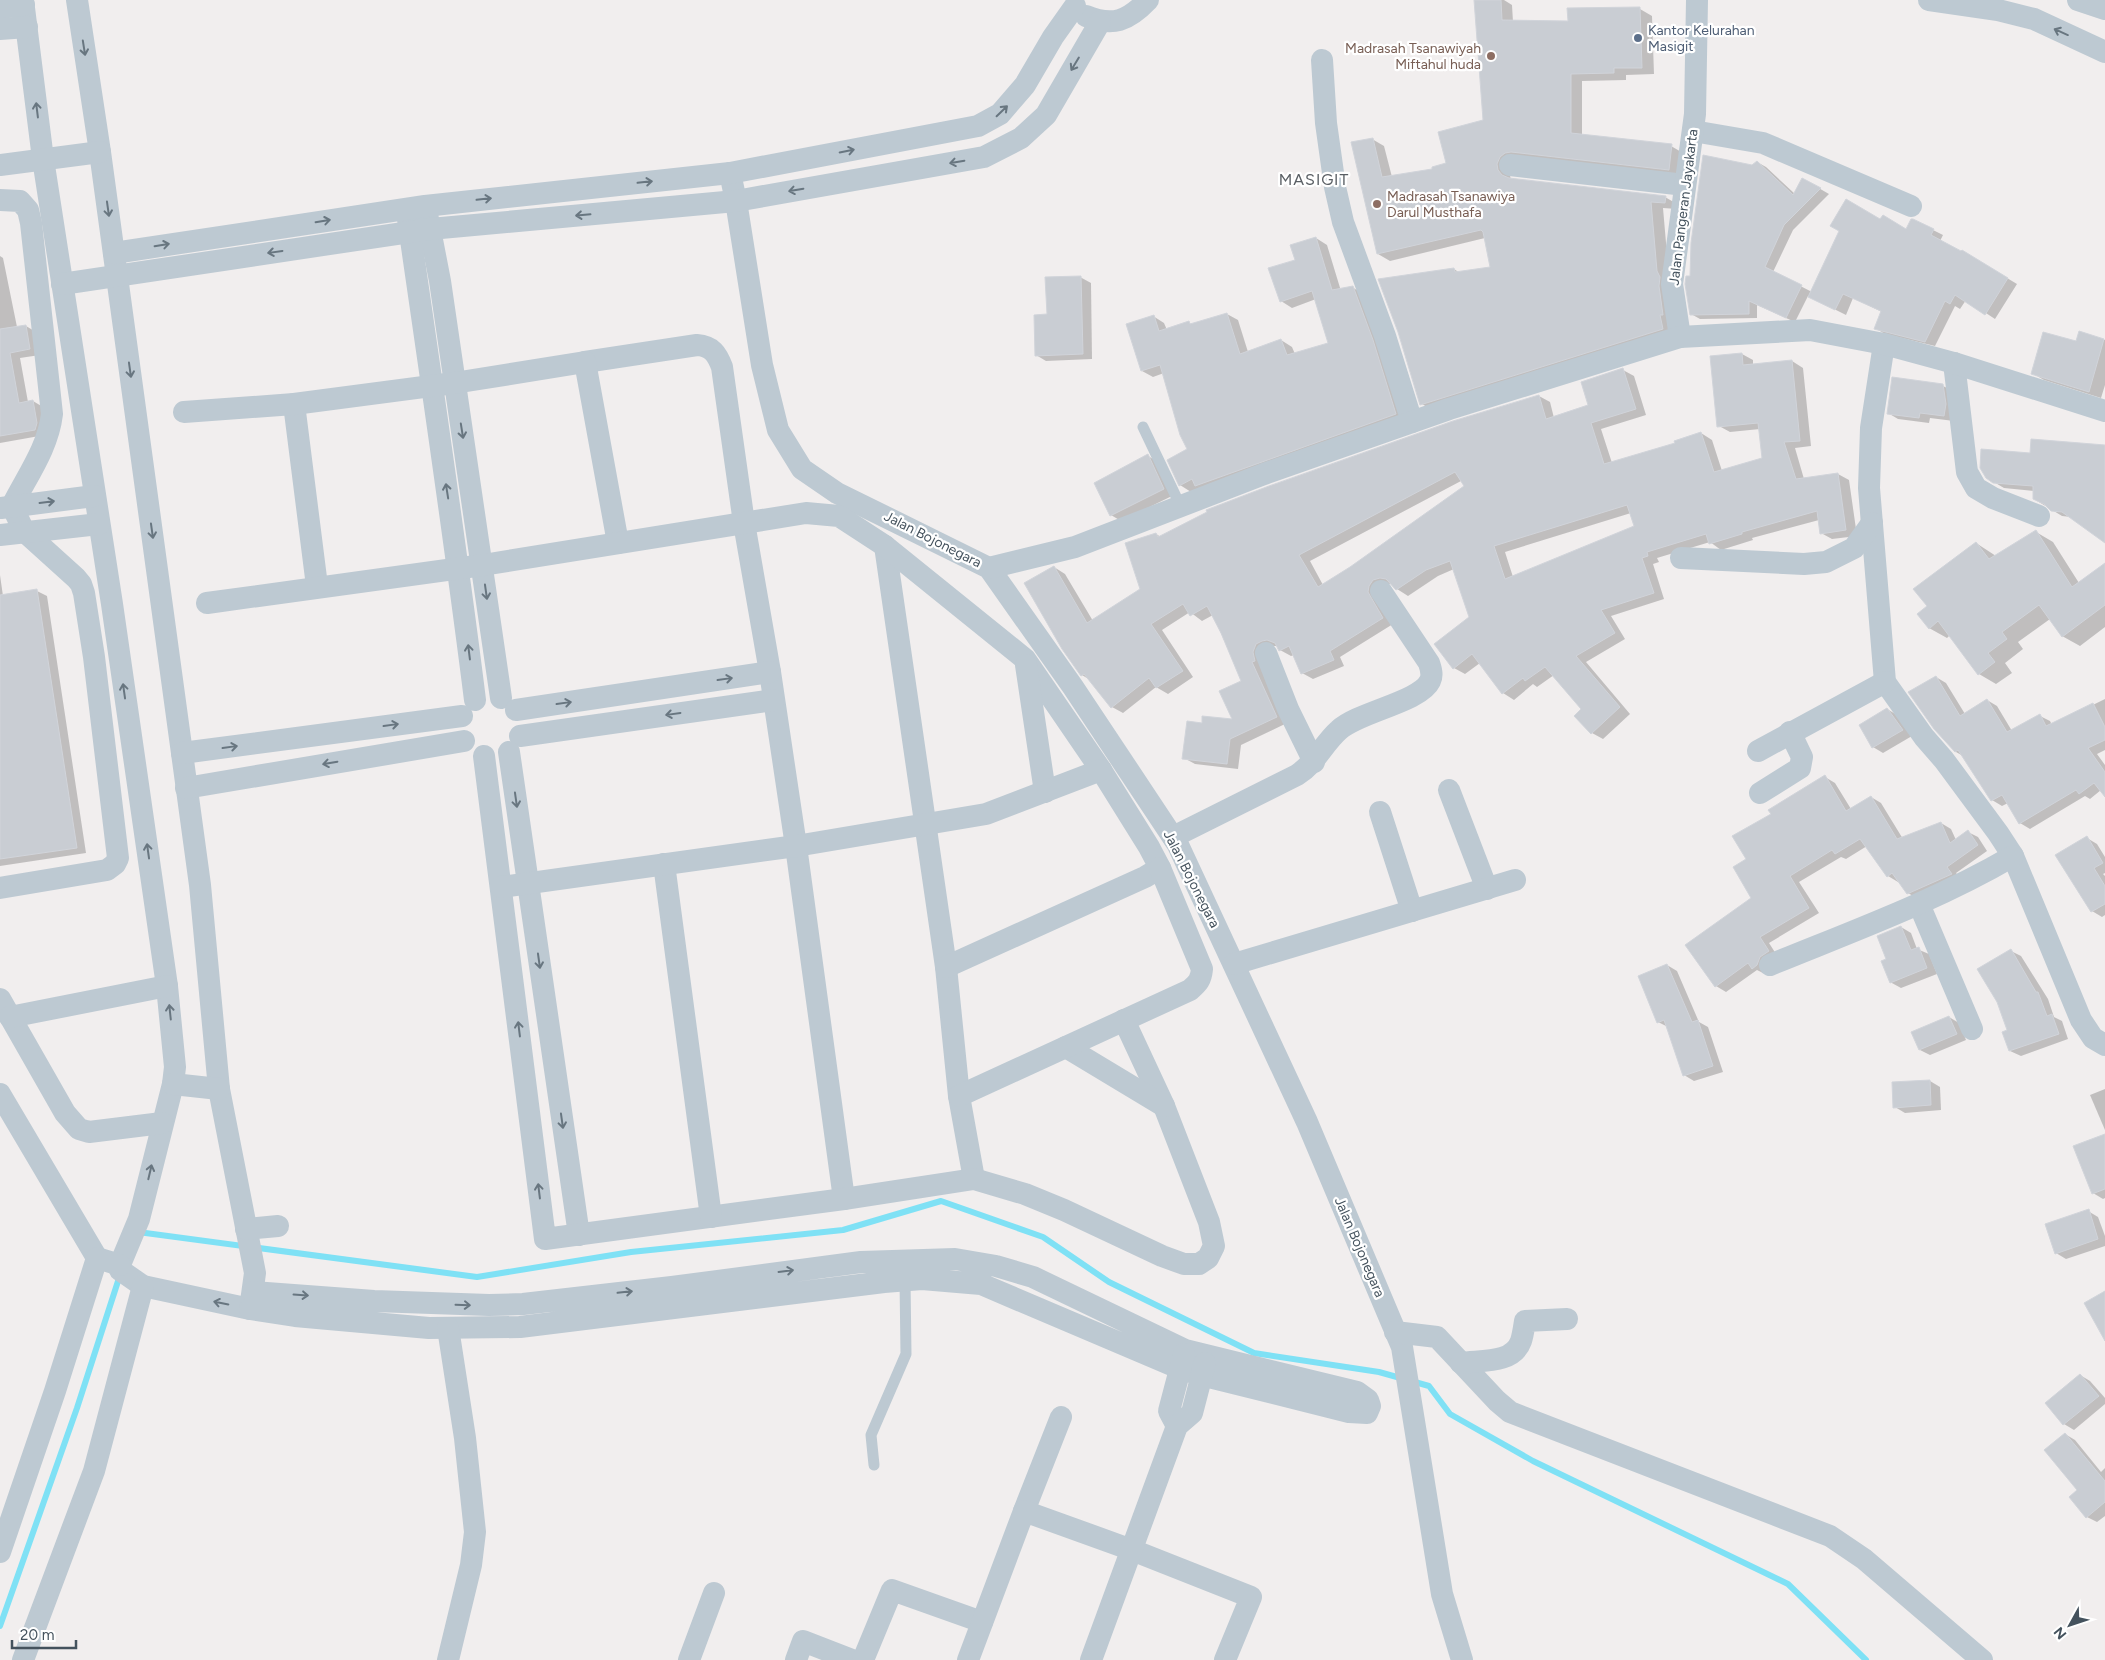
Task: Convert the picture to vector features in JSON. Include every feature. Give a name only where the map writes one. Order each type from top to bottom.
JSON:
[{"type":"street","points":[[77,0],[93,152],[114,253],[200,885],[219,1089],[248,1237],[252,1291]]},
{"type":"street","points":[[114,253],[416,207],[730,173],[978,126],[1000,114],[1025,86],[1072,3],[1084,16],[1100,22],[1117,22],[1139,10],[1148,0]]},
{"type":"street","name":"Jalan Pangeran Jayakarta","points":[[1680,337],[1672,284],[1693,131],[1697,0]]},
{"type":"street","points":[[1929,0],[1998,10],[2034,19],[2105,52]]},
{"type":"street","points":[[2078,0],[2105,9]]},
{"type":"street","points":[[0,8],[23,3],[53,157],[62,284],[167,986],[175,1067],[173,1084],[162,1123],[128,1271],[94,1471],[23,1660]]},
{"type":"street","points":[[62,284],[420,231],[736,201],[984,157],[1021,138],[1046,115],[1100,22]]},
{"type":"street","points":[[0,29],[27,27]]},
{"type":"street","points":[[1322,60],[1326,122],[1335,187],[1343,222],[1385,336],[1412,422]]},
{"type":"street","points":[[1693,131],[1763,143],[1910,206]]},
{"type":"street","points":[[0,165],[93,152]]},
{"type":"street","points":[[1510,165],[1685,185]]},
{"type":"street","name":"Jalan Bojonegara","points":[[730,173],[762,366],[778,430],[802,469],[837,492],[989,568],[1073,686],[1173,837],[1307,1122],[1398,1339],[1442,1594],[1462,1660]]},
{"type":"street","points":[[0,200],[20,201],[28,210],[52,414],[50,430],[44,446],[6,507]]},
{"type":"street","points":[[416,207],[420,231],[419,287],[431,386],[458,568],[469,708]]},
{"type":"street","points":[[420,231],[440,280],[482,565],[509,704],[522,724],[514,744],[528,884],[579,1235]]},
{"type":"street","points":[[989,568],[1075,547],[1181,508],[1264,474],[1449,409],[1680,337],[1810,330],[1884,344],[1954,363],[2105,411]]},
{"type":"street","points":[[1884,344],[1871,428],[1869,488],[1879,593],[1882,660],[1886,682],[1924,737],[1944,760],[2013,856],[2081,1020],[2093,1038],[2105,1045]]},
{"type":"street","points":[[184,412],[294,404],[454,383],[697,345],[707,346],[717,354],[722,367],[744,523],[770,672],[796,846],[844,1199]]},
{"type":"street","points":[[585,362],[618,543]]},
{"type":"street","points":[[1954,363],[1967,472],[1976,488],[1993,498],[2039,516]]},
{"type":"street","points":[[294,404],[317,586]]},
{"type":"street","points":[[6,507],[94,496]]},
{"type":"street","points":[[0,888],[107,870],[115,864],[118,858],[94,657],[84,593],[81,584],[76,578],[24,531],[6,507]]},
{"type":"street","points":[[207,603],[317,586],[482,565],[806,513],[839,516],[885,546],[1025,659],[1101,770],[1149,847],[1160,868],[1202,969],[1201,980],[1190,990],[959,1096]]},
{"type":"street","points":[[1680,558],[1804,564],[1826,562],[1854,548],[1872,523]]},
{"type":"street","points":[[0,535],[99,524]]},
{"type":"street","points":[[885,546],[927,825],[946,967],[959,1096],[974,1179]]},
{"type":"street","points":[[1173,837],[1297,775],[1314,762],[1331,738],[1347,724],[1413,695],[1430,682],[1432,673],[1429,663],[1381,591]]},
{"type":"street","points":[[1266,652],[1288,709],[1314,762]]},
{"type":"street","points":[[1025,659],[1045,792]]},
{"type":"street","points":[[770,672],[509,704],[485,696],[469,708],[460,725],[464,741],[474,752],[494,757],[514,744],[773,700]]},
{"type":"street","points":[[1758,751],[1790,732],[1886,682]]},
{"type":"street","points":[[182,753],[469,708]]},
{"type":"street","points":[[1760,793],[1800,768],[1802,757],[1790,732]]},
{"type":"street","points":[[186,788],[464,741]]},
{"type":"street","points":[[484,756],[545,1239],[844,1199],[974,1179],[1025,1194],[1184,1264],[1199,1264],[1208,1258],[1214,1246],[1209,1222],[1164,1106],[1124,1020]]},
{"type":"street","points":[[501,887],[796,846],[986,814],[1101,770]]},
{"type":"street","points":[[1449,790],[1487,889]]},
{"type":"street","points":[[1380,812],[1412,911]]},
{"type":"street","points":[[1770,965],[1919,904],[1986,872],[2013,856]]},
{"type":"street","points":[[664,864],[711,1217]]},
{"type":"street","points":[[946,967],[1146,878],[1160,868]]},
{"type":"street","points":[[1234,964],[1515,880]]},
{"type":"street","points":[[1919,904],[1972,1030]]},
{"type":"street","points":[[162,1123],[88,1132],[79,1129],[65,1114],[5,1008],[167,986]]},
{"type":"street","points":[[1066,1046],[1164,1106]]},
{"type":"street","points":[[173,1084],[219,1089]]},
{"type":"street","points":[[0,1094],[97,1258],[128,1271],[252,1291],[430,1304],[489,1306],[523,1304],[672,1287],[861,1262],[955,1259],[996,1266],[1033,1277],[1193,1363],[1357,1392],[1368,1400],[1370,1406],[1367,1413],[1349,1412],[1193,1363],[981,1284],[922,1279],[904,1280],[520,1327],[439,1328],[295,1316],[252,1291]]},
{"type":"street","points":[[248,1237],[278,1226]]},
{"type":"street","points":[[0,1552],[55,1391],[97,1258]]},
{"type":"street","points":[[951,1282],[955,1259]]},
{"type":"street","points":[[430,1304],[439,1328],[465,1438],[475,1532],[471,1565],[448,1660]]},
{"type":"street","points":[[1461,1363],[1506,1358],[1514,1352],[1521,1342],[1525,1321],[1567,1319]]},
{"type":"street","points":[[1398,1339],[1437,1337],[1510,1412],[1830,1536],[1864,1559],[1982,1660]]},
{"type":"street","points":[[1091,1660],[1178,1426],[1169,1411],[1193,1363]]},
{"type":"street","points":[[968,1660],[1061,1417]]},
{"type":"street","points":[[1024,1511],[1251,1596],[1225,1660]]},
{"type":"street","points":[[863,1660],[892,1590],[982,1622]]},
{"type":"street","points":[[690,1660],[714,1593]]},
{"type":"street","points":[[796,1660],[803,1641],[852,1660]]},
{"type":"lane","points":[[1143,427],[1181,508]]},
{"type":"lane","points":[[874,1464],[871,1435],[906,1354],[904,1280]]},
{"type":"building","points":[[1474,0],[1501,0],[1502,20],[1568,21],[1567,8],[1640,7],[1642,68],[1614,68],[1614,73],[1571,74],[1571,133],[1672,144],[1669,170],[1511,152],[1505,153],[1500,157],[1497,164],[1498,170],[1502,175],[1509,178],[1666,196],[1665,203],[1651,202],[1657,271],[1660,277],[1659,286],[1663,315],[1660,315],[1663,329],[1420,405],[1398,332],[1378,279],[1454,268],[1455,272],[1490,267],[1483,232],[1481,230],[1377,254],[1351,142],[1373,138],[1382,177],[1432,169],[1432,167],[1446,163],[1438,132],[1483,120]]},
{"type":"building","points":[[1703,155],[1752,165],[1757,161],[1793,195],[1802,178],[1821,188],[1784,225],[1765,267],[1802,285],[1786,318],[1749,301],[1749,314],[1690,315],[1685,284],[1686,276],[1690,276],[1691,243]]},
{"type":"building","points":[[1846,199],[1880,219],[1883,215],[1906,229],[1911,219],[1913,219],[1934,229],[1931,235],[1962,250],[2008,278],[1985,315],[1955,295],[1950,304],[1945,301],[1925,342],[1874,329],[1881,311],[1843,294],[1835,310],[1808,297],[1839,231],[1830,226]]},
{"type":"building","points":[[1316,237],[1332,290],[1353,286],[1373,340],[1396,414],[1195,486],[1192,479],[1179,486],[1167,460],[1187,449],[1180,435],[1160,365],[1141,371],[1126,324],[1154,315],[1159,331],[1189,321],[1190,324],[1227,313],[1240,354],[1281,339],[1287,355],[1328,343],[1312,291],[1280,302],[1268,268],[1295,260],[1290,245]]},
{"type":"building","points":[[1081,276],[1083,354],[1035,356],[1034,315],[1047,314],[1045,277]]},
{"type":"building","points":[[26,325],[30,349],[10,353],[19,403],[33,400],[37,423],[35,430],[0,436],[0,329]]},
{"type":"building","points":[[2079,331],[2104,339],[2089,392],[2031,374],[2043,332],[2076,341]]},
{"type":"building","points":[[1742,353],[1743,365],[1792,360],[1800,441],[1784,442],[1796,479],[1838,473],[1846,530],[1820,534],[1817,511],[1742,532],[1742,534],[1709,544],[1706,534],[1647,552],[1648,556],[1642,558],[1654,593],[1601,610],[1615,633],[1576,656],[1620,707],[1591,734],[1574,716],[1581,709],[1545,667],[1525,681],[1523,678],[1502,694],[1472,654],[1453,669],[1434,644],[1469,617],[1450,561],[1426,570],[1396,590],[1386,579],[1373,580],[1368,592],[1383,618],[1330,651],[1334,660],[1301,674],[1289,646],[1279,651],[1275,643],[1267,640],[1256,644],[1253,652],[1255,661],[1252,662],[1277,717],[1230,739],[1227,764],[1182,759],[1187,721],[1202,723],[1202,716],[1232,719],[1219,691],[1241,681],[1221,633],[1207,606],[1190,616],[1183,604],[1151,624],[1183,671],[1156,688],[1149,678],[1111,708],[1084,674],[1081,676],[1062,649],[1024,583],[1054,566],[1087,623],[1140,589],[1125,543],[1156,533],[1158,537],[1207,512],[1206,510],[1269,486],[1453,421],[1539,395],[1546,419],[1588,405],[1581,382],[1623,368],[1636,409],[1591,423],[1604,464],[1675,443],[1674,441],[1701,432],[1714,472],[1762,458],[1758,423],[1717,427],[1710,356]],"holes":[[[1455,472],[1464,486],[1350,567],[1318,587],[1299,555]],[[1627,505],[1634,526],[1505,579],[1494,546]]]},
{"type":"building","points":[[1892,377],[1943,384],[1946,404],[1944,416],[1920,413],[1919,418],[1887,414]]},
{"type":"building","points":[[2031,439],[2105,445],[2105,543],[2062,512],[2051,511],[2044,504],[2033,499],[2033,486],[1993,483],[1986,478],[1980,468],[1981,449],[2030,453]]},
{"type":"building","points":[[1148,454],[1164,489],[1110,516],[1094,483]]},
{"type":"building","points":[[2036,530],[2072,587],[2105,563],[2105,605],[2062,637],[2039,605],[2002,632],[2007,639],[1988,653],[1995,662],[1978,675],[1938,621],[1929,629],[1917,614],[1927,606],[1913,589],[1976,542],[1989,559]]},
{"type":"building","points":[[37,589],[77,848],[0,859],[0,595]]},
{"type":"building","points":[[1936,676],[1960,716],[1987,699],[2007,732],[2040,714],[2046,726],[2093,703],[2105,727],[2105,740],[2088,748],[2105,772],[2105,797],[2094,783],[2079,794],[2076,790],[2019,824],[2002,795],[1991,801],[1958,750],[1955,752],[1934,729],[1908,692]]},
{"type":"building","points":[[1887,708],[1903,730],[1872,748],[1859,725]]},
{"type":"building","points":[[1825,775],[1846,811],[1871,796],[1897,839],[1941,822],[1950,843],[1968,830],[1978,845],[1947,867],[1952,874],[1907,894],[1892,873],[1887,877],[1860,839],[1835,854],[1832,850],[1790,876],[1809,908],[1760,937],[1769,951],[1760,957],[1757,965],[1752,969],[1748,963],[1715,987],[1685,945],[1751,898],[1733,867],[1746,859],[1732,836],[1771,814],[1768,810]]},
{"type":"building","points":[[2087,836],[2103,863],[2094,868],[2105,886],[2105,904],[2091,912],[2055,855]]},
{"type":"building","points":[[1901,926],[1911,950],[1919,947],[1927,968],[1890,983],[1881,961],[1886,959],[1877,936]]},
{"type":"building","points":[[2011,949],[2036,992],[2038,992],[2047,1016],[2052,1014],[2059,1034],[2009,1051],[2002,1032],[2007,1030],[1997,1002],[1977,969]]},
{"type":"building","points":[[1667,964],[1692,1022],[1698,1020],[1713,1066],[1683,1076],[1664,1020],[1657,1023],[1638,976]]},
{"type":"building","points":[[1949,1016],[1957,1034],[1919,1050],[1911,1032]]},
{"type":"building","points":[[1930,1080],[1931,1105],[1893,1108],[1892,1082]]},
{"type":"building","points":[[2105,1134],[2105,1189],[2092,1194],[2073,1146]]},
{"type":"building","points":[[2089,1209],[2098,1239],[2055,1254],[2045,1224]]},
{"type":"building","points":[[2105,1291],[2105,1341],[2084,1303]]},
{"type":"building","points":[[2080,1374],[2099,1396],[2063,1425],[2045,1403]]},
{"type":"building","points":[[2065,1433],[2105,1481],[2105,1502],[2086,1518],[2069,1497],[2077,1490],[2044,1450]]},
{"type":"waterway","points":[[138,1232],[477,1277],[631,1252],[843,1230],[941,1201],[1043,1237],[1109,1282],[1254,1353],[1379,1372],[1429,1386],[1450,1414],[1533,1461],[1788,1584],[1866,1660]]},
{"type":"waterway","points":[[0,1626],[77,1408],[120,1275]]},
{"type":"place","name":"Kantor Kelurahan Masigit","points":[[1638,38]]},
{"type":"place","name":"Madrasah Tsanawiyah Miftahul huda","points":[[1491,56]]},
{"type":"place","name":"Madrasah Tsanawiya Darul Musthafa","points":[[1377,204]]},
{"type":"district","name":"MASIGIT","points":[[1314,179]]}]
